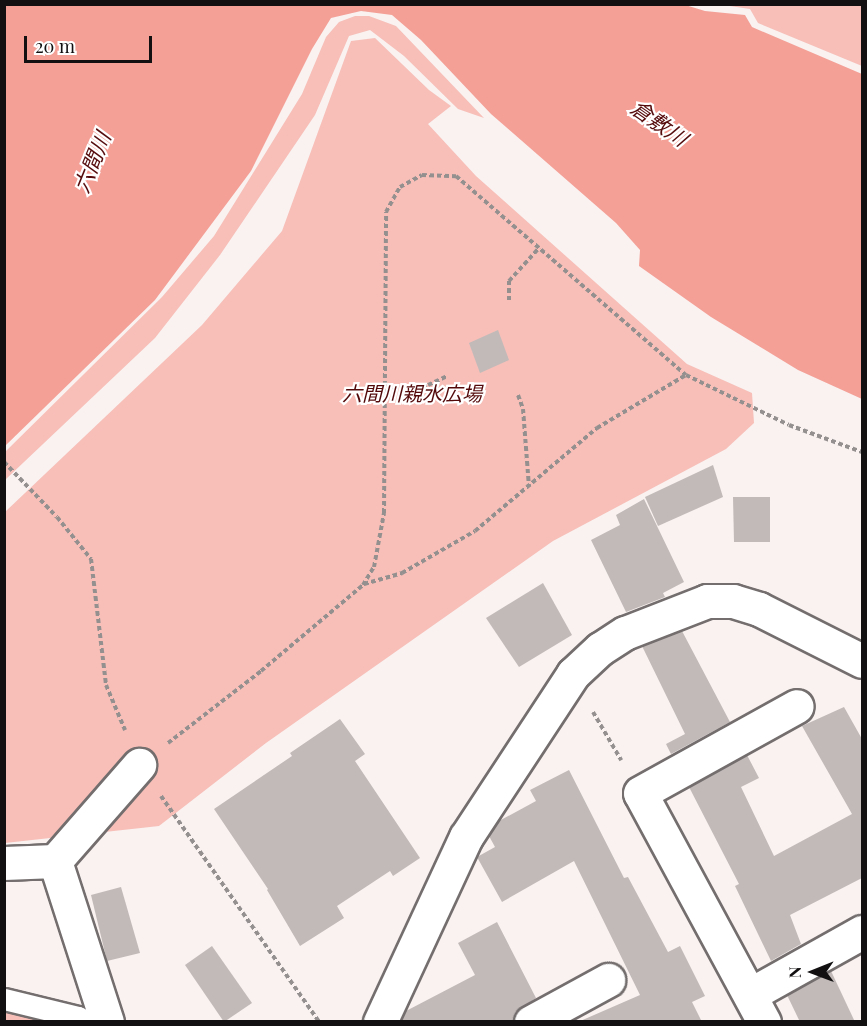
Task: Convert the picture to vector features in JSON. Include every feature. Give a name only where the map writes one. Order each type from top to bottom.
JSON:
[{"type":"street","points":[[380,1022],[466,837],[573,674],[600,650],[625,633],[707,601],[733,601],[759,609],[862,660]]},
{"type":"street","points":[[796,706],[640,793],[757,1008],[862,932]]},
{"type":"street","points":[[4,863],[55,861],[139,765]]},
{"type":"street","points":[[55,861],[107,1022]]},
{"type":"street","points":[[531,1022],[608,980]]},
{"type":"lane","points":[[4,999],[78,1017],[87,1022]]},
{"type":"path","points":[[139,765],[261,671],[363,585],[374,567],[384,513],[386,212],[400,187],[422,175],[456,176],[686,375],[789,425],[862,452]]},
{"type":"path","points":[[509,300],[509,281],[539,248]]},
{"type":"path","points":[[363,585],[402,573],[466,536],[529,488],[597,428],[686,375]]},
{"type":"path","points":[[385,391],[428,385],[447,376]]},
{"type":"path","points":[[518,395],[523,409],[529,488]]},
{"type":"path","points":[[4,462],[57,517],[91,560],[106,685],[139,765],[319,1022]]},
{"type":"path","points":[[573,674],[640,793]]},
{"type":"green space","points":[[723,5],[862,5],[862,66],[758,23],[750,9]]},
{"type":"green space","points":[[355,16],[369,16],[396,26],[484,118],[458,109],[404,56],[370,30],[349,36],[315,115],[220,255],[155,338],[5,480],[5,452],[162,297],[214,236],[302,94],[326,37],[339,22]]},
{"type":"green space","name":"六間川親水広場","points":[[375,38],[429,90],[451,106],[428,124],[476,176],[687,364],[752,393],[754,423],[726,449],[553,541],[266,743],[159,826],[5,843],[5,512],[202,325],[282,231],[351,41]]},
{"type":"green space","points":[[4,1004],[59,1021],[5,1021]]},
{"type":"water","points":[[5,4],[682,4],[705,11],[745,15],[752,27],[862,74],[862,399],[798,370],[711,317],[639,266],[640,250],[616,223],[491,114],[421,40],[392,15],[361,11],[331,18],[312,49],[251,171],[155,300],[5,446]]},
{"type":"building","points":[[498,330],[509,360],[480,373],[469,343]]},
{"type":"building","points":[[713,465],[723,497],[658,526],[645,497]]},
{"type":"building","points":[[733,497],[770,497],[770,542],[734,542]]},
{"type":"building","points":[[644,499],[684,582],[663,593],[665,597],[626,612],[591,540],[620,525],[616,515]]},
{"type":"building","points":[[543,583],[572,635],[519,667],[486,618]]},
{"type":"building","points":[[682,631],[730,722],[671,754],[666,744],[685,734],[642,646]]},
{"type":"building","points":[[844,707],[862,739],[862,878],[790,915],[801,944],[771,961],[735,886],[739,884],[689,787],[747,755],[759,778],[741,787],[774,856],[852,814],[802,726]]},
{"type":"building","points":[[340,719],[365,754],[355,761],[420,858],[393,876],[390,871],[337,906],[344,918],[300,946],[268,889],[214,809],[292,756],[290,753]]},
{"type":"building","points":[[569,770],[624,878],[628,877],[668,952],[680,946],[705,996],[692,1002],[702,1022],[578,1022],[640,995],[574,861],[502,902],[477,857],[495,847],[489,836],[499,821],[536,801],[530,790]]},
{"type":"building","points":[[121,887],[140,953],[107,961],[91,895]]},
{"type":"building","points":[[497,922],[536,998],[515,1012],[512,1022],[401,1022],[406,1011],[475,975],[458,943]]},
{"type":"building","points":[[212,946],[252,1003],[224,1022],[185,965]]},
{"type":"building","points":[[831,971],[855,1022],[800,1022],[787,995]]},
{"type":"water label","name":"倉敷川","points":[[660,122]]},
{"type":"water label","name":"六間川","points":[[91,162]]}]
